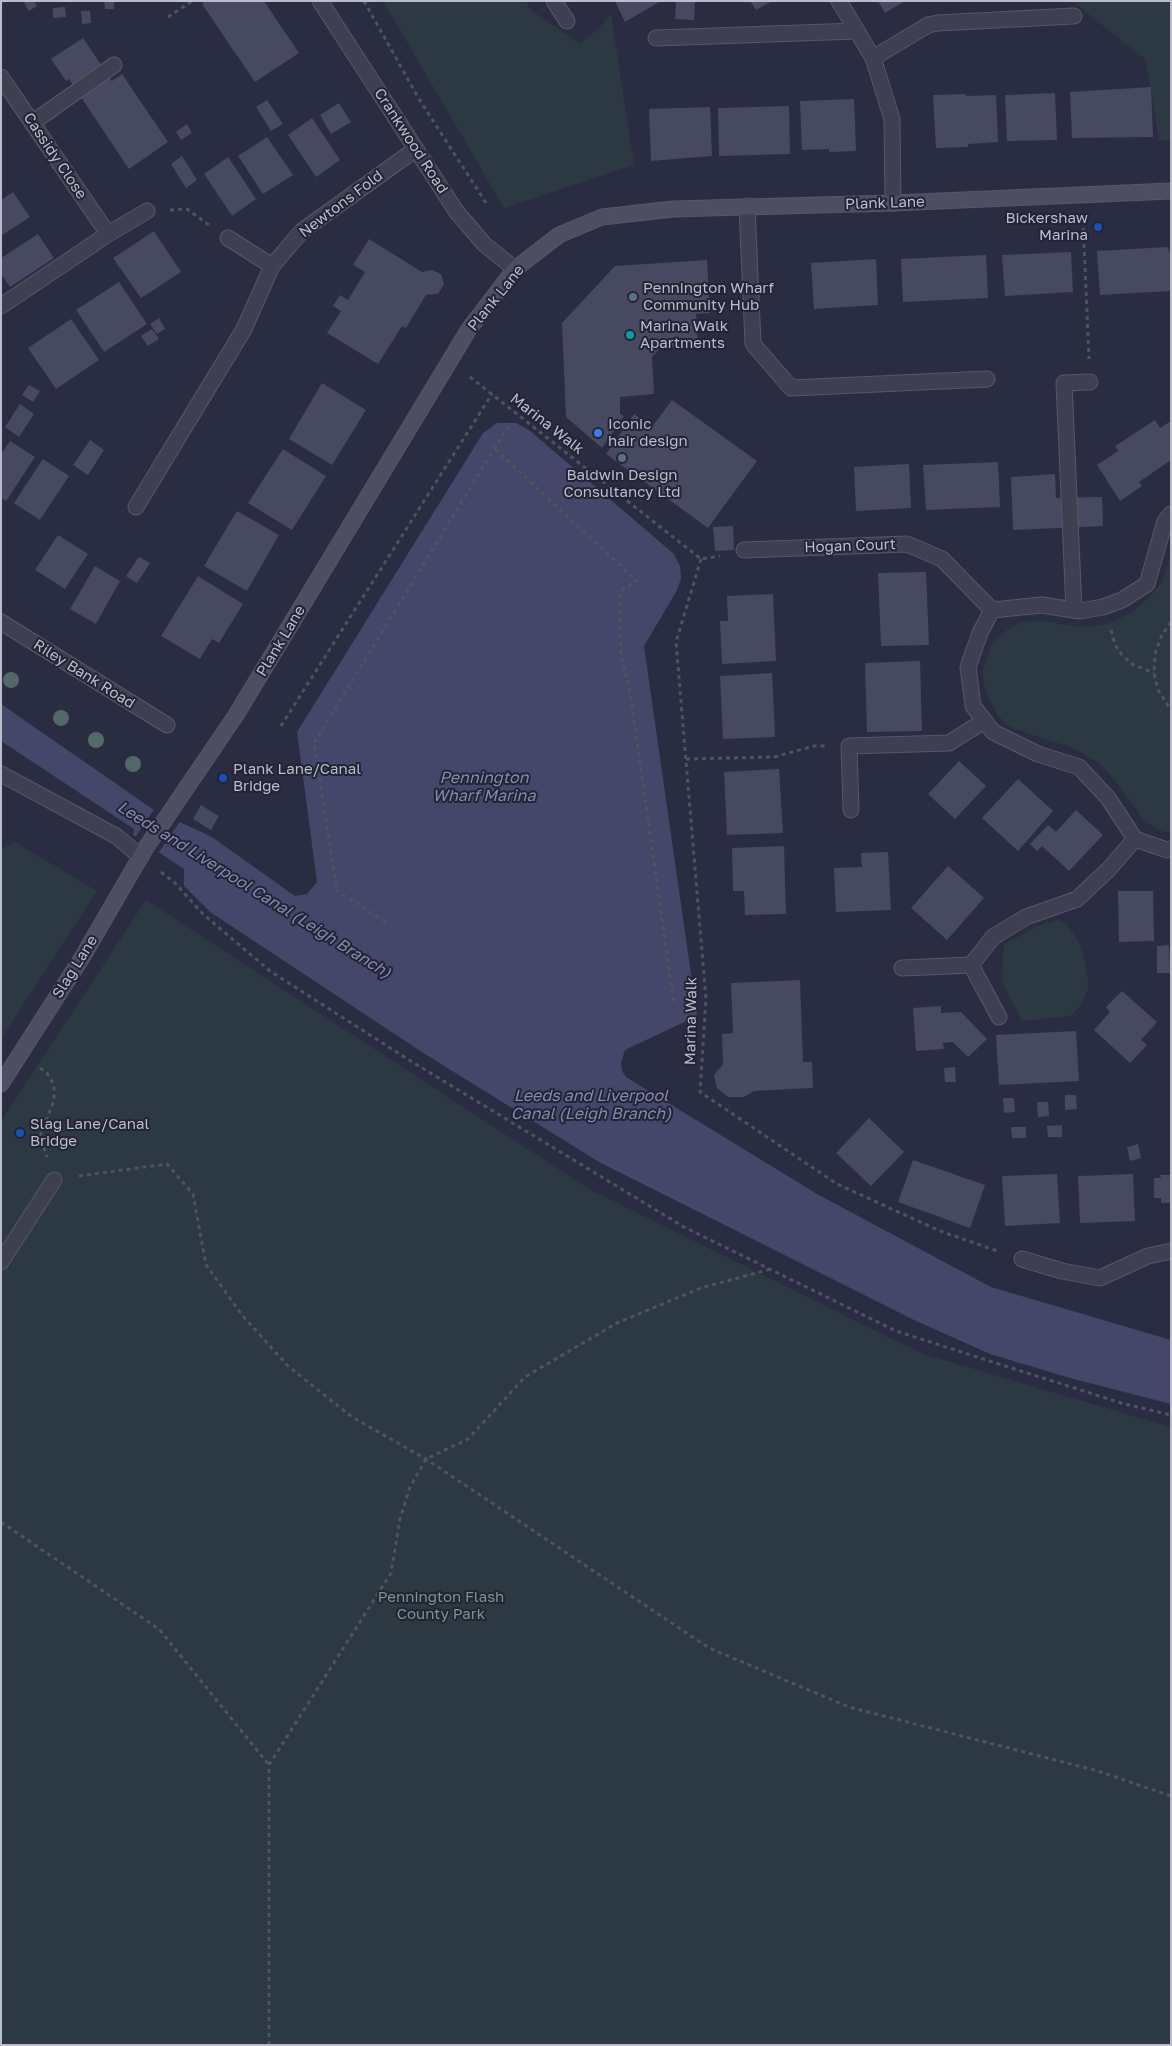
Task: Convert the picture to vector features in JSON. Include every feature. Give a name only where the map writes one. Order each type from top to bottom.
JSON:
[{"type":"street","name":"Crankwood Road","points":[[320,1],[456,211],[484,244],[515,270]]},
{"type":"street","points":[[554,1],[567,21]]},
{"type":"street","points":[[839,1],[873,58],[892,119],[893,203]]},
{"type":"street","points":[[873,58],[928,25],[1074,16]]},
{"type":"street","points":[[656,38],[857,31]]},
{"type":"street","points":[[32,123],[114,65]]},
{"type":"street","name":"Cassidy Close","points":[[1,77],[108,234]]},
{"type":"street","name":"Newtons Fold","points":[[136,507],[244,329],[272,266],[302,231],[416,148]]},
{"type":"street","name":"Plank Lane","points":[[143,853],[182,792],[236,715],[469,329],[515,270],[559,235],[602,217],[673,209],[893,203],[1171,191]]},
{"type":"street","points":[[747,206],[753,344],[791,388],[987,379]]},
{"type":"street","points":[[1,306],[108,234],[147,211]]},
{"type":"street","points":[[228,238],[272,266]]},
{"type":"street","points":[[1074,610],[1064,382],[1090,382]]},
{"type":"street","points":[[1171,514],[1165,521],[1146,584],[1122,600],[1110,605],[1080,611],[1042,605],[992,610],[980,633],[968,667],[973,706],[993,732],[1038,754],[1079,767],[1108,798],[1134,839],[1171,850]]},
{"type":"street","name":"Hogan Court","points":[[744,550],[907,544],[942,559],[992,610]]},
{"type":"street","name":"Riley Bank Road","points":[[1,622],[167,725]]},
{"type":"street","points":[[851,810],[849,746],[949,742],[984,721]]},
{"type":"street","points":[[1,774],[116,836],[143,853]]},
{"type":"street","points":[[902,968],[971,965],[993,937],[1026,917],[1077,899],[1109,869],[1134,839]]},
{"type":"street","name":"Slag Lane","points":[[1,1084],[82,956],[143,853]]},
{"type":"street","points":[[971,965],[999,1017]]},
{"type":"street","points":[[1,1262],[54,1180]]},
{"type":"street","points":[[1022,1259],[1062,1271],[1100,1278],[1148,1256],[1171,1251]]},
{"type":"path","points":[[168,17],[192,1]]},
{"type":"path","points":[[364,1],[419,99],[490,209]]},
{"type":"path","points":[[1081,194],[1090,382]]},
{"type":"path","points":[[147,211],[187,209],[228,238]]},
{"type":"path","name":"Marina Walk","points":[[449,361],[701,559],[676,642],[706,999],[700,1092],[837,1184],[940,1231],[1022,1259]]},
{"type":"path","points":[[281,726],[492,394]]},
{"type":"path","points":[[386,922],[337,891],[314,743],[510,423]]},
{"type":"path","points":[[495,449],[637,581],[620,591],[621,653],[631,698],[674,1005]]},
{"type":"path","points":[[701,559],[744,550]]},
{"type":"path","points":[[1110,605],[1112,633],[1122,655],[1132,664],[1154,672]]},
{"type":"path","points":[[1171,622],[1160,637],[1154,654],[1154,672],[1158,690],[1171,710]]},
{"type":"path","points":[[686,759],[774,757],[814,746],[849,746]]},
{"type":"path","points":[[143,853],[175,883],[203,914],[270,972],[409,1060],[684,1227],[896,1331],[1121,1403],[1171,1415]]},
{"type":"path","points":[[19,1056],[48,1073],[54,1085],[54,1101],[40,1136],[54,1180],[167,1164],[193,1194],[206,1265],[242,1315],[288,1366],[345,1411],[426,1458],[709,1648],[849,1706],[1098,1771],[1171,1796]]},
{"type":"path","points":[[270,2045],[269,1765],[391,1573],[400,1519],[410,1486],[426,1458],[468,1439],[525,1377],[617,1323],[701,1288],[771,1269]]},
{"type":"path","points":[[1,1522],[159,1629],[269,1765]]},
{"type":"green space","points":[[383,1],[526,1],[531,10],[580,44],[599,28],[611,14],[634,165],[504,208]]},
{"type":"green space","points":[[1072,1],[1171,1],[1171,140],[1159,141],[1146,60]]},
{"type":"green space","points":[[1171,555],[1171,832],[1164,832],[1143,819],[1100,764],[1071,747],[1017,730],[998,716],[984,686],[983,671],[992,644],[1008,629],[1020,623],[1041,620],[1076,627],[1091,627],[1110,623],[1131,613],[1162,582]]},
{"type":"green space","points":[[15,842],[97,891],[1,1039],[1,849]]},
{"type":"green space","name":"Pennington Flash County Park","points":[[146,900],[589,1189],[923,1354],[1171,1427],[1171,2045],[1,2045],[1,1121]]},
{"type":"green space","points":[[1058,920],[1067,924],[1081,946],[1089,986],[1081,1005],[1071,1016],[1022,1021],[1002,982],[1004,945],[1035,927]]},
{"type":"water","name":"Pennington Wharf Marina","points":[[497,423],[516,423],[529,430],[674,554],[680,566],[681,579],[676,592],[644,646],[697,1016],[625,1050],[621,1063],[622,1071],[626,1077],[817,1194],[991,1287],[1171,1340],[1171,1404],[1070,1378],[990,1354],[914,1320],[599,1162],[425,1054],[210,912],[184,886],[184,869],[133,835],[134,829],[1,741],[1,704],[154,810],[212,837],[295,896],[307,894],[317,882],[297,732],[483,433]]},
{"type":"pier","points":[[155,808],[181,820],[157,855],[134,839]]},
{"type":"building","points":[[23,1],[34,1],[37,6],[29,11]]},
{"type":"building","points":[[104,1],[114,1],[114,9],[105,9]]},
{"type":"building","points":[[206,1],[264,1],[299,53],[255,82],[202,4]]},
{"type":"building","points":[[615,1],[661,1],[625,22]]},
{"type":"building","points":[[676,1],[695,1],[694,20],[675,19]]},
{"type":"building","points":[[750,1],[772,1],[756,10]]},
{"type":"building","points":[[878,1],[905,1],[885,13]]},
{"type":"building","points":[[65,7],[66,17],[53,18],[53,8]]},
{"type":"building","points":[[81,11],[90,11],[91,23],[82,24]]},
{"type":"building","points":[[83,38],[112,81],[122,74],[168,142],[129,169],[69,79],[66,81],[51,59]]},
{"type":"building","points":[[1151,87],[1153,137],[1072,138],[1070,92]]},
{"type":"building","points":[[1055,93],[1057,140],[1007,141],[1005,95]]},
{"type":"building","points":[[966,94],[966,96],[996,95],[998,142],[968,144],[968,147],[936,148],[933,95]]},
{"type":"building","points":[[854,99],[856,151],[802,150],[800,101]]},
{"type":"building","points":[[267,100],[283,124],[271,131],[256,107]]},
{"type":"building","points":[[339,103],[351,122],[331,134],[320,115]]},
{"type":"building","points":[[789,106],[790,154],[719,156],[718,108]]},
{"type":"building","points":[[710,107],[712,156],[651,161],[649,109]]},
{"type":"building","points":[[312,118],[340,160],[316,177],[288,135]]},
{"type":"building","points":[[187,124],[192,133],[181,140],[176,132]]},
{"type":"building","points":[[267,137],[293,175],[263,194],[238,156]]},
{"type":"building","points":[[182,156],[197,180],[186,188],[171,164]]},
{"type":"building","points":[[228,157],[256,199],[232,216],[204,174]]},
{"type":"building","points":[[13,192],[30,217],[1,236],[1,200]]},
{"type":"building","points":[[154,231],[181,272],[141,298],[113,258]]},
{"type":"building","points":[[38,234],[54,258],[10,287],[1,274],[1,258]]},
{"type":"building","points":[[369,239],[422,272],[432,270],[441,274],[444,284],[438,294],[426,295],[406,328],[402,326],[378,364],[327,333],[341,311],[333,306],[340,295],[348,300],[365,272],[353,265]]},
{"type":"building","points":[[1168,247],[1169,252],[1171,252],[1171,291],[1100,295],[1097,251]]},
{"type":"building","points":[[1071,252],[1073,292],[1005,296],[1002,255]]},
{"type":"building","points":[[986,255],[988,298],[903,302],[901,259]]},
{"type":"building","points":[[876,259],[878,305],[814,309],[811,263]]},
{"type":"building","name":"Marina Walk Apartments","points":[[707,260],[710,313],[696,314],[698,346],[660,348],[652,357],[654,394],[620,397],[620,414],[624,416],[602,448],[566,417],[562,323],[615,266]]},
{"type":"building","points":[[119,282],[147,324],[104,352],[76,310]]},
{"type":"building","points":[[159,318],[165,329],[157,334],[150,324]]},
{"type":"building","points":[[71,319],[99,360],[56,389],[28,348]]},
{"type":"building","points":[[152,329],[159,339],[148,346],[141,336]]},
{"type":"building","points":[[322,383],[366,410],[332,465],[289,439]]},
{"type":"building","points":[[29,385],[40,391],[33,402],[22,395]]},
{"type":"building","points":[[672,400],[757,461],[708,528],[606,454],[634,414],[652,427]]},
{"type":"building","points":[[20,404],[34,414],[19,437],[5,427]]},
{"type":"building","points":[[1155,420],[1160,428],[1171,421],[1171,460],[1139,482],[1142,486],[1120,501],[1097,465],[1118,451],[1115,446]]},
{"type":"building","points":[[90,440],[104,450],[88,475],[73,465]]},
{"type":"building","points":[[10,441],[35,457],[6,501],[1,498],[1,454]]},
{"type":"building","points":[[283,449],[326,476],[292,530],[248,503]]},
{"type":"building","points":[[43,459],[69,476],[40,520],[14,503]]},
{"type":"building","points":[[998,462],[1000,507],[926,510],[923,465]]},
{"type":"building","points":[[909,464],[911,508],[856,511],[854,467]]},
{"type":"building","points":[[1055,474],[1056,498],[1102,497],[1103,526],[1013,530],[1011,477]]},
{"type":"building","points":[[237,511],[279,535],[247,591],[204,566]]},
{"type":"building","points":[[733,526],[734,550],[715,551],[713,527]]},
{"type":"building","points":[[58,535],[88,554],[65,589],[35,570]]},
{"type":"building","points":[[139,557],[150,563],[137,583],[126,576]]},
{"type":"building","points":[[95,566],[120,581],[96,624],[70,609]]},
{"type":"building","points":[[926,572],[929,645],[881,646],[878,573]]},
{"type":"building","points":[[198,576],[243,604],[219,643],[212,639],[200,659],[161,636]]},
{"type":"building","points":[[773,594],[776,661],[722,664],[720,621],[728,621],[727,596]]},
{"type":"building","points":[[920,661],[922,731],[867,732],[865,663]]},
{"type":"building","points":[[772,673],[775,737],[723,739],[720,676]]},
{"type":"building","points":[[959,761],[986,786],[955,819],[928,794]]},
{"type":"building","points":[[779,769],[783,833],[727,835],[724,772]]},
{"type":"building","points":[[1018,779],[1053,811],[1018,851],[982,818]]},
{"type":"building","points":[[201,805],[219,816],[211,830],[193,819]]},
{"type":"building","points":[[1076,810],[1103,835],[1069,871],[1042,846],[1037,851],[1030,844],[1048,825],[1056,832]]},
{"type":"building","points":[[784,846],[786,914],[745,915],[744,891],[733,891],[732,848]]},
{"type":"building","points":[[888,852],[891,910],[836,912],[834,868],[862,867],[861,853]]},
{"type":"building","points":[[948,866],[984,898],[947,940],[911,908]]},
{"type":"building","points":[[1118,891],[1153,891],[1154,941],[1119,942]]},
{"type":"building","points":[[1169,945],[1170,973],[1157,973],[1157,946]]},
{"type":"building","points":[[800,980],[803,1062],[812,1062],[813,1088],[754,1091],[744,1097],[728,1097],[717,1088],[714,1075],[723,1064],[722,1034],[733,1033],[731,983]]},
{"type":"building","points":[[1122,991],[1157,1022],[1141,1040],[1147,1045],[1130,1063],[1094,1030],[1110,1012],[1106,1007]]},
{"type":"building","points":[[941,1006],[941,1013],[961,1012],[987,1039],[968,1057],[953,1042],[943,1043],[944,1049],[916,1051],[913,1008]]},
{"type":"building","points":[[1076,1031],[1079,1081],[999,1085],[996,1035]]},
{"type":"building","points":[[955,1067],[956,1082],[945,1082],[944,1068]]},
{"type":"building","points":[[1065,1095],[1076,1095],[1077,1109],[1065,1110]]},
{"type":"building","points":[[1003,1098],[1014,1098],[1015,1112],[1004,1113]]},
{"type":"building","points":[[1037,1102],[1048,1102],[1049,1116],[1038,1117]]},
{"type":"building","points":[[869,1118],[904,1152],[871,1186],[836,1153]]},
{"type":"building","points":[[1062,1125],[1062,1137],[1048,1137],[1047,1126]]},
{"type":"building","points":[[1011,1127],[1026,1127],[1026,1138],[1012,1138]]},
{"type":"building","points":[[1138,1144],[1141,1158],[1130,1161],[1127,1147]]},
{"type":"building","points":[[913,1160],[985,1185],[970,1228],[898,1202]]},
{"type":"building","points":[[1057,1174],[1060,1223],[1005,1226],[1002,1176]]},
{"type":"building","points":[[1133,1174],[1135,1221],[1080,1223],[1078,1176]]},
{"type":"building","points":[[1160,1175],[1171,1175],[1171,1203],[1161,1203],[1161,1198],[1154,1198],[1154,1178],[1161,1178]]},
{"type":"place","name":"Bickershaw Marina","points":[[1098,227]]},
{"type":"place","name":"Pennington Wharf Community Hub","points":[[633,297]]},
{"type":"place","name":"Marina Walk Apartments","points":[[630,335]]},
{"type":"place","name":"Iconic hair design","points":[[598,433]]},
{"type":"place","name":"Baldwin Design Consultancy Ltd","points":[[622,458]]},
{"type":"place","name":"Plank Lane/Canal Bridge","points":[[223,778]]},
{"type":"place","name":"Slag Lane/Canal Bridge","points":[[20,1133]]},
{"type":"water label","name":"Leeds and Liverpool Canal (Leigh Branch)","points":[[254,890]]},
{"type":"water label","name":"Leeds and Liverpool Canal (Leigh Branch)","points":[[591,1105]]}]
